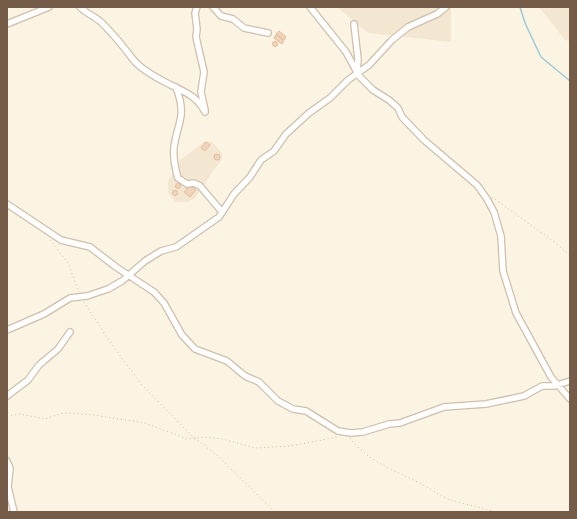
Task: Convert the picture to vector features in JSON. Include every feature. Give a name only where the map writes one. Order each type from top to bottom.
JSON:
[{"type":"street","points":[[7,24],[49,7]]},
{"type":"street","points":[[80,7],[100,22],[108,32],[121,42],[132,58],[146,70],[191,95],[205,112],[202,92],[204,72],[196,37],[197,28],[195,13],[197,7]]},
{"type":"street","points":[[213,7],[221,16],[233,20],[244,28],[268,33]]},
{"type":"street","points":[[310,7],[346,52],[358,73],[372,90],[393,104],[402,117],[424,140],[452,163],[482,192],[494,212],[501,236],[503,271],[516,313],[551,377],[570,399]]},
{"type":"street","points":[[7,330],[44,314],[64,301],[108,289],[129,275],[145,261],[161,251],[176,247],[219,217],[261,160],[274,151],[286,134],[309,113],[330,98],[348,80],[358,73],[403,32],[423,19],[437,14],[446,7]]},
{"type":"street","points":[[354,24],[358,73]]},
{"type":"street","points":[[176,87],[182,106],[182,118],[174,148],[174,163],[178,178],[187,184],[194,183],[200,186],[222,212]]},
{"type":"street","points":[[7,204],[24,214],[60,240],[90,247],[158,296],[182,335],[195,349],[227,361],[245,376],[259,382],[278,401],[293,409],[306,411],[338,431],[358,433],[389,424],[400,423],[444,407],[486,404],[524,396],[542,386],[557,385],[570,381]]},
{"type":"street","points":[[7,396],[28,380],[39,366],[58,349],[70,332]]},
{"type":"street","points":[[7,461],[10,468],[8,487],[14,512]]},
{"type":"path","points":[[482,192],[508,207],[557,244],[570,256]]},
{"type":"path","points":[[47,232],[50,240],[68,263],[81,297],[108,339],[141,384],[196,439],[218,456],[275,512]]},
{"type":"path","points":[[7,416],[20,414],[45,418],[63,413],[94,415],[145,424],[187,439],[204,437],[222,439],[255,448],[290,446],[323,439],[344,437]]},
{"type":"path","points":[[349,437],[357,447],[389,470],[452,500],[496,512]]},
{"type":"shaded area","points":[[337,7],[451,7],[451,42],[368,33]]},
{"type":"shaded area","points":[[539,7],[570,7],[570,41],[565,40]]},
{"type":"shaded area","points":[[205,141],[212,142],[222,153],[222,160],[195,198],[187,202],[176,202],[168,193],[168,182],[179,161]]},
{"type":"building","points":[[279,31],[286,37],[284,40],[276,34]]},
{"type":"building","points":[[276,35],[284,40],[282,44],[274,38]]},
{"type":"building","points":[[273,42],[277,42],[277,46],[273,46]]},
{"type":"building","points":[[206,142],[210,145],[205,151],[201,148]]},
{"type":"building","points":[[217,154],[220,157],[217,160],[214,157]]},
{"type":"building","points":[[178,183],[181,186],[178,189],[175,186]]},
{"type":"building","points":[[190,185],[196,190],[190,197],[184,192]]},
{"type":"building","points":[[173,191],[177,191],[177,195],[173,195]]},
{"type":"waterway","points":[[520,7],[525,23],[541,57],[570,81]]}]
